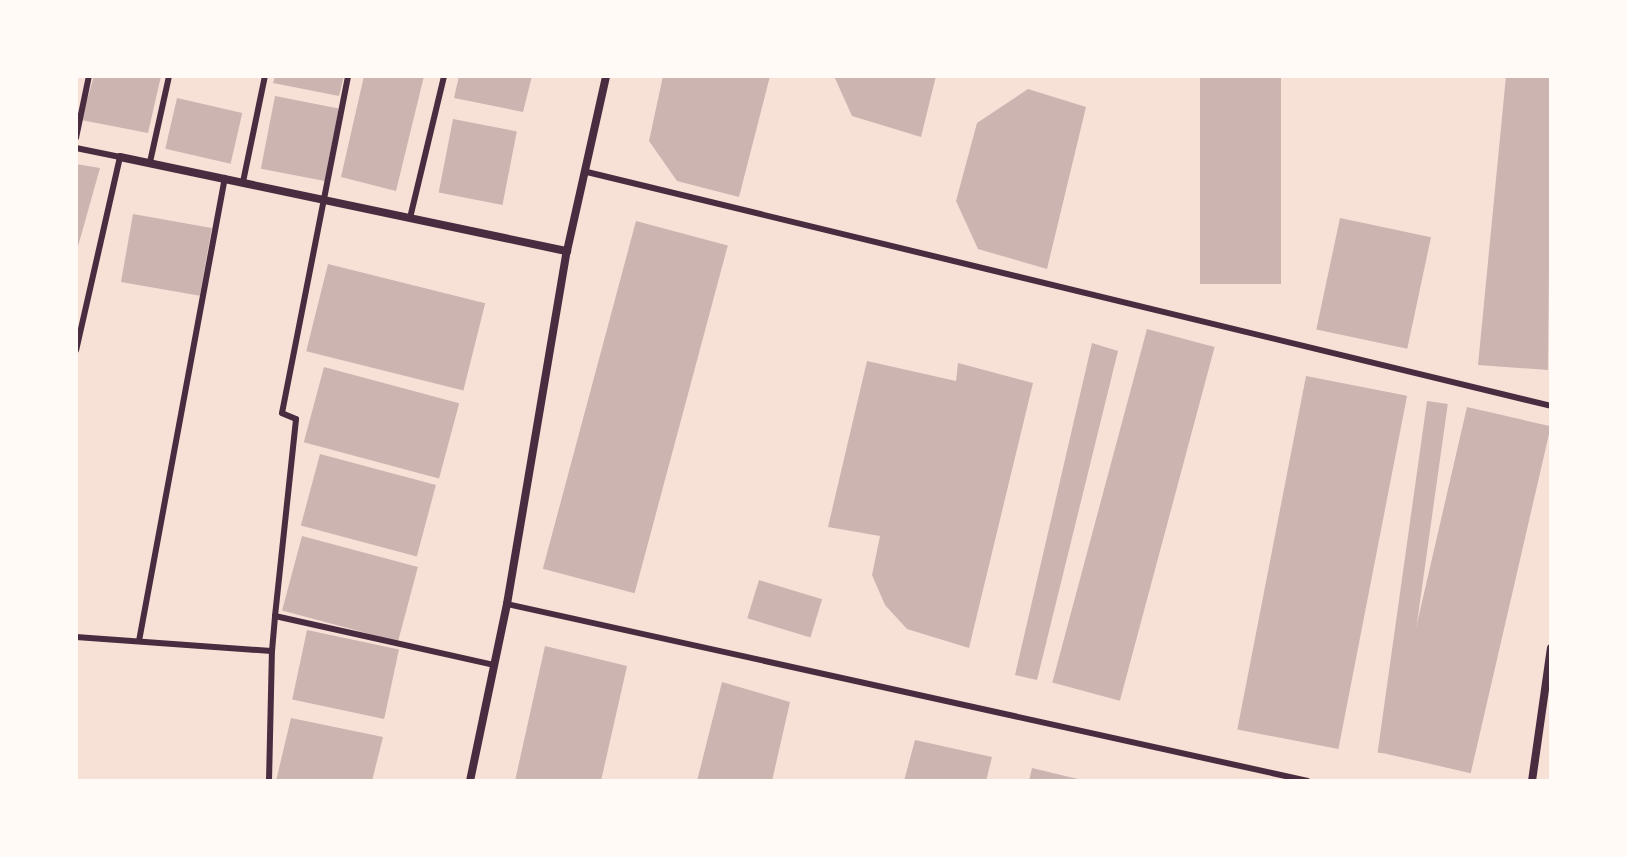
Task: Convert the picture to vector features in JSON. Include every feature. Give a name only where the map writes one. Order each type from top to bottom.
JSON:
[{"type":"street","points":[[470,781],[507,604],[567,251],[606,76]]},
{"type":"street","points":[[120,157],[567,251]]},
{"type":"street","points":[[1532,781],[1551,648]]},
{"type":"lane","points":[[76,138],[89,76]]},
{"type":"lane","points":[[150,162],[169,76]]},
{"type":"lane","points":[[243,182],[265,76]]},
{"type":"lane","points":[[269,781],[272,651],[296,419],[282,413],[320,199],[348,76]]},
{"type":"lane","points":[[410,218],[444,76]]},
{"type":"lane","points":[[76,148],[120,157],[76,350]]},
{"type":"lane","points":[[587,172],[1551,406]]},
{"type":"lane","points":[[139,641],[225,178]]},
{"type":"lane","points":[[507,604],[1308,781]]},
{"type":"lane","points":[[275,616],[494,665]]},
{"type":"lane","points":[[76,637],[272,651]]},
{"type":"building","points":[[94,76],[161,76],[148,133],[81,120]]},
{"type":"building","points":[[275,76],[344,76],[339,96],[273,83]]},
{"type":"building","points":[[364,76],[424,76],[396,191],[341,177]]},
{"type":"building","points":[[459,76],[532,76],[523,112],[454,98]]},
{"type":"building","points":[[663,76],[770,76],[739,197],[677,181],[649,141]]},
{"type":"building","points":[[834,76],[936,76],[921,137],[852,116]]},
{"type":"building","points":[[1200,76],[1281,76],[1281,284],[1200,284]]},
{"type":"building","points":[[1506,76],[1551,76],[1548,370],[1478,365]]},
{"type":"building","points":[[1028,89],[1086,107],[1047,269],[978,249],[956,201],[977,123]]},
{"type":"building","points":[[275,96],[339,108],[325,181],[261,169]]},
{"type":"building","points":[[177,98],[242,113],[231,164],[165,149]]},
{"type":"building","points":[[453,119],[517,131],[502,205],[439,193]]},
{"type":"building","points":[[76,164],[100,168],[77,250],[76,250]]},
{"type":"building","points":[[133,214],[212,228],[200,296],[121,282]]},
{"type":"building","points":[[1340,218],[1431,237],[1407,349],[1316,330]]},
{"type":"building","points":[[636,221],[728,246],[635,593],[543,569]]},
{"type":"building","points":[[328,264],[485,303],[463,391],[306,351]]},
{"type":"building","points":[[1147,329],[1215,347],[1120,701],[1052,683]]},
{"type":"building","points":[[1092,343],[1118,351],[1037,680],[1015,675]]},
{"type":"building","points":[[867,361],[956,381],[958,363],[1033,383],[969,648],[907,629],[885,605],[872,575],[880,536],[828,527]]},
{"type":"building","points":[[324,367],[459,403],[439,479],[304,442]]},
{"type":"building","points":[[1306,376],[1407,396],[1338,749],[1237,729]]},
{"type":"building","points":[[1427,401],[1448,404],[1398,755],[1378,753]]},
{"type":"building","points":[[1467,407],[1551,426],[1471,773],[1387,754]]},
{"type":"building","points":[[320,454],[436,485],[417,557],[301,525]]},
{"type":"building","points":[[302,536],[418,567],[398,641],[282,610]]},
{"type":"building","points":[[759,580],[822,599],[810,638],[747,618]]},
{"type":"building","points":[[307,630],[399,650],[384,719],[292,699]]},
{"type":"building","points":[[545,646],[627,666],[601,781],[515,781]]},
{"type":"building","points":[[722,682],[790,702],[772,781],[697,781]]},
{"type":"building","points":[[291,718],[383,737],[372,781],[276,781]]},
{"type":"building","points":[[915,740],[992,757],[986,781],[904,781]]},
{"type":"building","points":[[1032,768],[1082,780],[1082,781],[1029,781]]}]
